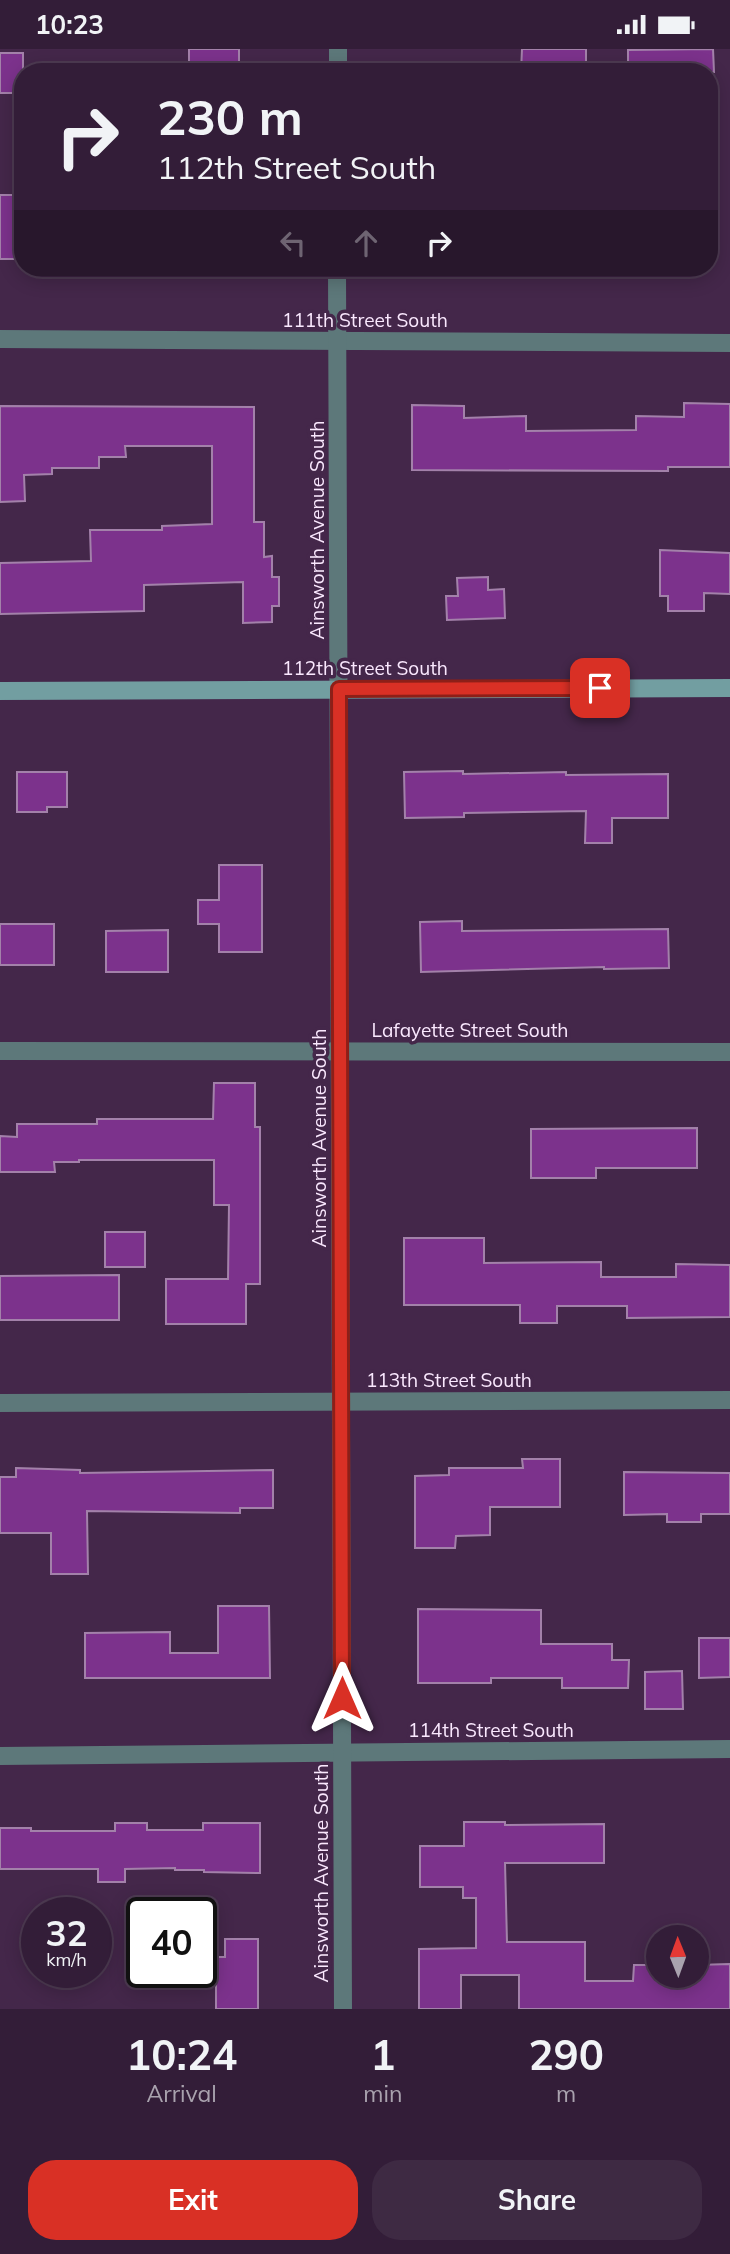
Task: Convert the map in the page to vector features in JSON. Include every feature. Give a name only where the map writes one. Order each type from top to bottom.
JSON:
[{"type":"main road","name":"112th Street South","points":[[0,691],[730,688]]},
{"type":"street","name":"Ainsworth Avenue South","points":[[337,277],[343,2009]]},
{"type":"street","name":"111th Street South","points":[[0,339],[730,343]]},
{"type":"street","name":"Lafayette Street South","points":[[0,1051],[730,1052]]},
{"type":"street","name":"113th Street South","points":[[0,1403],[730,1400]]},
{"type":"street","name":"114th Street South","points":[[0,1756],[730,1749]]},
{"type":"building","points":[[189,49],[239,49],[239,63],[189,63]]},
{"type":"building","points":[[522,49],[586,49],[586,63],[521,63]]},
{"type":"building","points":[[713,49],[714,63],[628,63],[628,50]]},
{"type":"building","points":[[0,53],[23,53],[23,63],[14,63],[14,93],[0,93]]},
{"type":"building","points":[[0,195],[14,195],[14,259],[0,259]]},
{"type":"building","points":[[684,403],[730,404],[730,467],[668,467],[668,471],[412,470],[412,405],[464,406],[464,418],[526,416],[526,431],[636,430],[636,416],[684,417]]},
{"type":"building","points":[[0,406],[254,407],[254,522],[264,522],[264,557],[272,556],[272,577],[279,577],[279,606],[272,606],[272,622],[243,623],[243,582],[144,585],[144,611],[0,614],[0,563],[91,561],[90,530],[162,530],[162,526],[212,524],[212,446],[125,446],[126,457],[99,457],[99,468],[52,468],[52,474],[24,475],[25,501],[0,502]]},
{"type":"building","points":[[660,550],[730,553],[730,594],[704,593],[704,611],[668,611],[668,596],[660,596]]},
{"type":"building","points":[[488,577],[488,590],[504,589],[505,618],[447,620],[446,596],[458,596],[457,578]]},
{"type":"building","points":[[463,771],[463,774],[668,774],[668,818],[612,818],[612,843],[585,843],[586,811],[464,813],[464,817],[405,818],[404,772]]},
{"type":"building","points":[[17,772],[67,772],[67,807],[47,807],[47,812],[17,812]]},
{"type":"building","points":[[219,865],[262,865],[262,952],[219,952],[219,924],[198,924],[198,900],[219,900]]},
{"type":"building","points":[[462,921],[462,931],[668,929],[669,968],[421,972],[420,922]]},
{"type":"building","points":[[0,924],[54,924],[54,965],[0,965]]},
{"type":"building","points":[[168,930],[168,972],[106,972],[106,931]]},
{"type":"building","points":[[214,1083],[255,1083],[255,1127],[260,1127],[260,1284],[246,1284],[246,1324],[166,1324],[166,1279],[228,1279],[229,1205],[214,1205],[214,1160],[79,1160],[54,1162],[55,1172],[0,1172],[0,1136],[17,1137],[17,1124],[97,1124],[97,1119],[213,1119]]},
{"type":"building","points":[[697,1128],[697,1168],[596,1168],[596,1178],[531,1178],[531,1129]]},
{"type":"building","points":[[105,1232],[145,1232],[145,1267],[105,1267]]},
{"type":"building","points":[[404,1238],[484,1238],[484,1263],[601,1262],[601,1277],[676,1277],[676,1264],[730,1265],[730,1317],[627,1318],[627,1306],[557,1306],[557,1323],[520,1323],[520,1305],[404,1305]]},
{"type":"building","points":[[119,1275],[119,1320],[0,1320],[0,1276]]},
{"type":"building","points":[[522,1459],[560,1459],[560,1507],[490,1507],[490,1535],[456,1536],[455,1548],[415,1548],[415,1476],[449,1475],[449,1468],[523,1468]]},
{"type":"building","points":[[16,1468],[80,1470],[80,1473],[273,1470],[273,1508],[240,1508],[240,1513],[87,1511],[88,1574],[51,1574],[51,1533],[0,1533],[0,1477],[16,1477]]},
{"type":"building","points":[[624,1472],[730,1473],[730,1514],[701,1514],[701,1522],[667,1522],[667,1514],[624,1515]]},
{"type":"building","points":[[218,1606],[269,1606],[270,1678],[85,1678],[85,1633],[170,1632],[170,1653],[218,1653]]},
{"type":"building","points":[[418,1609],[541,1610],[541,1644],[612,1644],[612,1660],[629,1660],[628,1688],[562,1688],[562,1678],[491,1678],[491,1683],[418,1683]]},
{"type":"building","points":[[699,1638],[730,1638],[730,1677],[699,1678]]},
{"type":"building","points":[[682,1671],[683,1709],[645,1709],[645,1672]]},
{"type":"building","points":[[464,1822],[505,1822],[505,1825],[604,1824],[604,1863],[505,1863],[507,1942],[585,1942],[585,1981],[633,1981],[634,1965],[646,1965],[646,1988],[709,1988],[709,1965],[730,1964],[730,2009],[519,2009],[519,1975],[461,1975],[461,2009],[419,2009],[419,1949],[476,1948],[476,1898],[463,1898],[463,1887],[420,1887],[420,1846],[464,1846]]},
{"type":"building","points":[[115,1823],[147,1823],[147,1830],[203,1830],[203,1823],[260,1823],[260,1873],[204,1872],[175,1868],[125,1869],[125,1882],[98,1882],[98,1869],[0,1869],[0,1828],[31,1828],[31,1831],[115,1831]]},
{"type":"building","points":[[225,1939],[258,1939],[258,2009],[216,2009],[217,1957],[225,1957]]},
{"type":"route","points":[[342,1698],[339,689],[600,688]]}]
